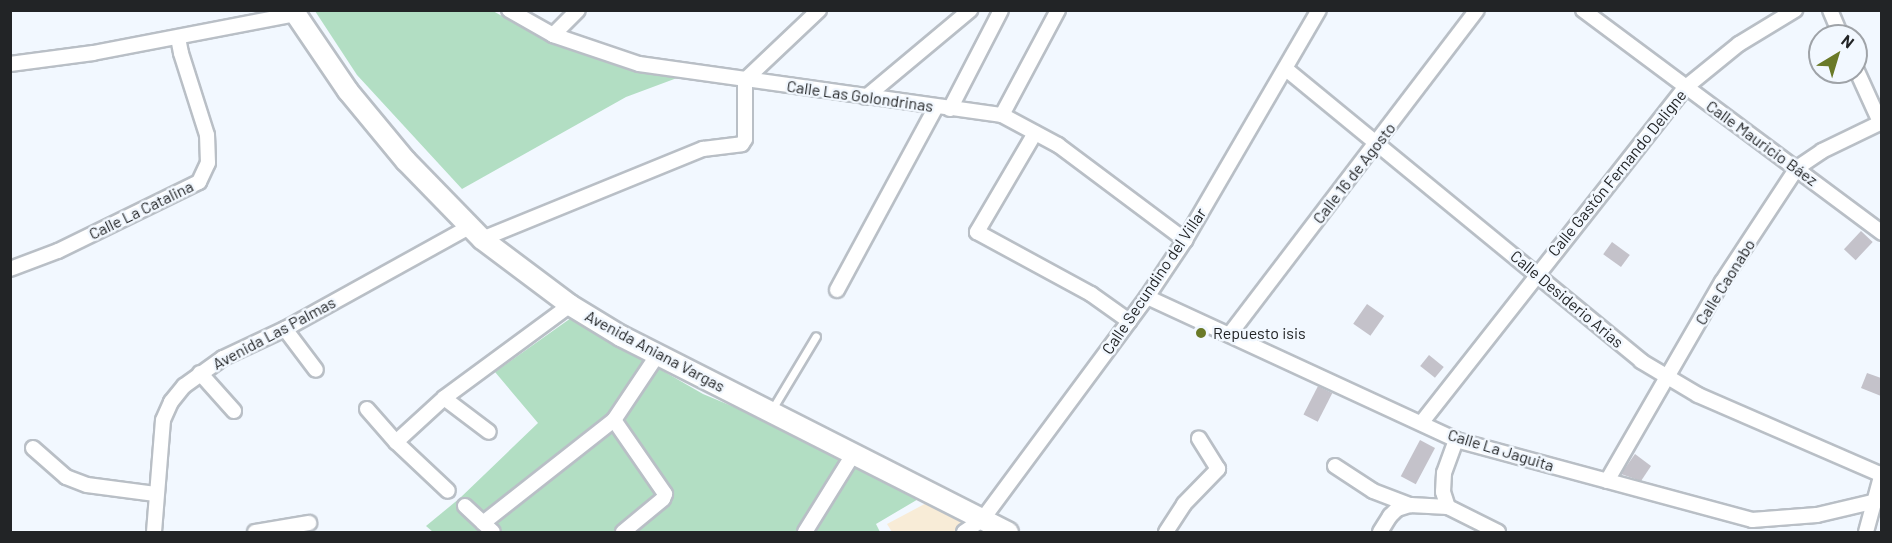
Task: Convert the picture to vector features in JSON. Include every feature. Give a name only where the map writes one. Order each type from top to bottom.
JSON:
[{"type":"main road","name":"Avenida Aniana Vargas","points":[[294,12],[355,100],[406,161],[475,233],[570,305],[613,332],[1008,532]]},
{"type":"street","name":"Calle Las Golondrinas","points":[[509,10],[553,35],[639,64],[1002,116],[1058,146],[1185,240]]},
{"type":"street","points":[[553,35],[578,10]]},
{"type":"street","points":[[745,80],[819,10]]},
{"type":"street","points":[[866,97],[970,10]]},
{"type":"street","points":[[837,290],[1001,10]]},
{"type":"street","points":[[1002,116],[1058,10]]},
{"type":"street","name":"Calle Secundino del Villar","points":[[964,532],[982,520],[1129,321],[1185,240],[1319,10]]},
{"type":"street","name":"Calle 16 de Agosto","points":[[1230,334],[1477,10]]},
{"type":"street","name":"Calle Mauricio Báez","points":[[1583,10],[1881,233]]},
{"type":"street","name":"Calle Gastón Fernando Deligne","points":[[1422,422],[1686,87],[1738,44],[1795,10]]},
{"type":"street","points":[[1830,10],[1836,24]]},
{"type":"street","points":[[10,64],[93,53],[294,12]]},
{"type":"street","name":"Calle La Catalina","points":[[10,269],[58,250],[199,182],[208,163],[207,135],[178,37]]},
{"type":"street","name":"Calle Desiderio Arias","points":[[1286,69],[1378,142],[1641,361],[1698,395],[1881,474]]},
{"type":"street","name":"Avenida Las Palmas","points":[[154,532],[155,494],[163,420],[171,402],[184,386],[200,373],[223,358],[475,233],[703,149],[736,147],[746,138],[745,80]]},
{"type":"street","points":[[1863,84],[1881,122]]},
{"type":"street","name":"Calle Caonabo","points":[[1607,481],[1722,282],[1797,168],[1822,151],[1881,122]]},
{"type":"street","points":[[1035,133],[977,232],[980,236],[1091,294],[1129,321]]},
{"type":"street","name":"Calle La Jaguita","points":[[1146,297],[1422,422],[1456,440],[1752,520],[1818,515],[1876,501]]},
{"type":"street","points":[[396,442],[444,398],[570,305]]},
{"type":"street","points":[[285,329],[316,370]]},
{"type":"street","points":[[465,506],[488,528],[614,420],[658,354]]},
{"type":"street","points":[[200,373],[234,411]]},
{"type":"street","points":[[444,398],[489,432]]},
{"type":"street","points":[[367,409],[396,442],[448,492]]},
{"type":"street","points":[[614,420],[665,494],[663,499],[623,532]]},
{"type":"street","points":[[1166,532],[1184,504],[1218,469],[1199,438]]},
{"type":"street","points":[[1448,507],[1443,492],[1444,473],[1456,440]]},
{"type":"street","points":[[33,448],[66,477],[87,485],[155,494]]},
{"type":"street","points":[[805,532],[854,453]]},
{"type":"street","points":[[1335,466],[1373,491],[1410,504],[1448,507],[1498,532]]},
{"type":"street","points":[[1866,532],[1876,501],[1881,474]]},
{"type":"street","points":[[1380,532],[1397,509],[1410,504]]},
{"type":"street","points":[[255,532],[309,523]]},
{"type":"lane","points":[[771,411],[816,336]]},
{"type":"shaded area","points":[[934,499],[978,523],[964,532],[892,532],[887,524]]},
{"type":"green space","points":[[315,11],[493,11],[548,42],[631,70],[677,78],[626,97],[462,189],[357,75]]},
{"type":"green space","points":[[571,318],[703,394],[835,449],[920,498],[876,524],[880,532],[433,532],[426,526],[460,498],[538,423],[495,372]]},
{"type":"building","points":[[1861,231],[1873,242],[1856,260],[1844,249]]},
{"type":"building","points":[[1612,242],[1630,255],[1621,267],[1603,254]]},
{"type":"building","points":[[1367,304],[1384,316],[1370,336],[1353,324]]},
{"type":"building","points":[[1429,355],[1444,367],[1435,378],[1420,366]]},
{"type":"building","points":[[1867,373],[1881,378],[1881,396],[1861,388]]},
{"type":"building","points":[[1318,386],[1332,393],[1318,422],[1303,415]]},
{"type":"building","points":[[1420,440],[1435,448],[1416,484],[1401,476]]},
{"type":"building","points":[[1635,454],[1651,466],[1641,481],[1621,474]]},
{"type":"place","name":"Repuesto isis","points":[[1201,333]]}]
